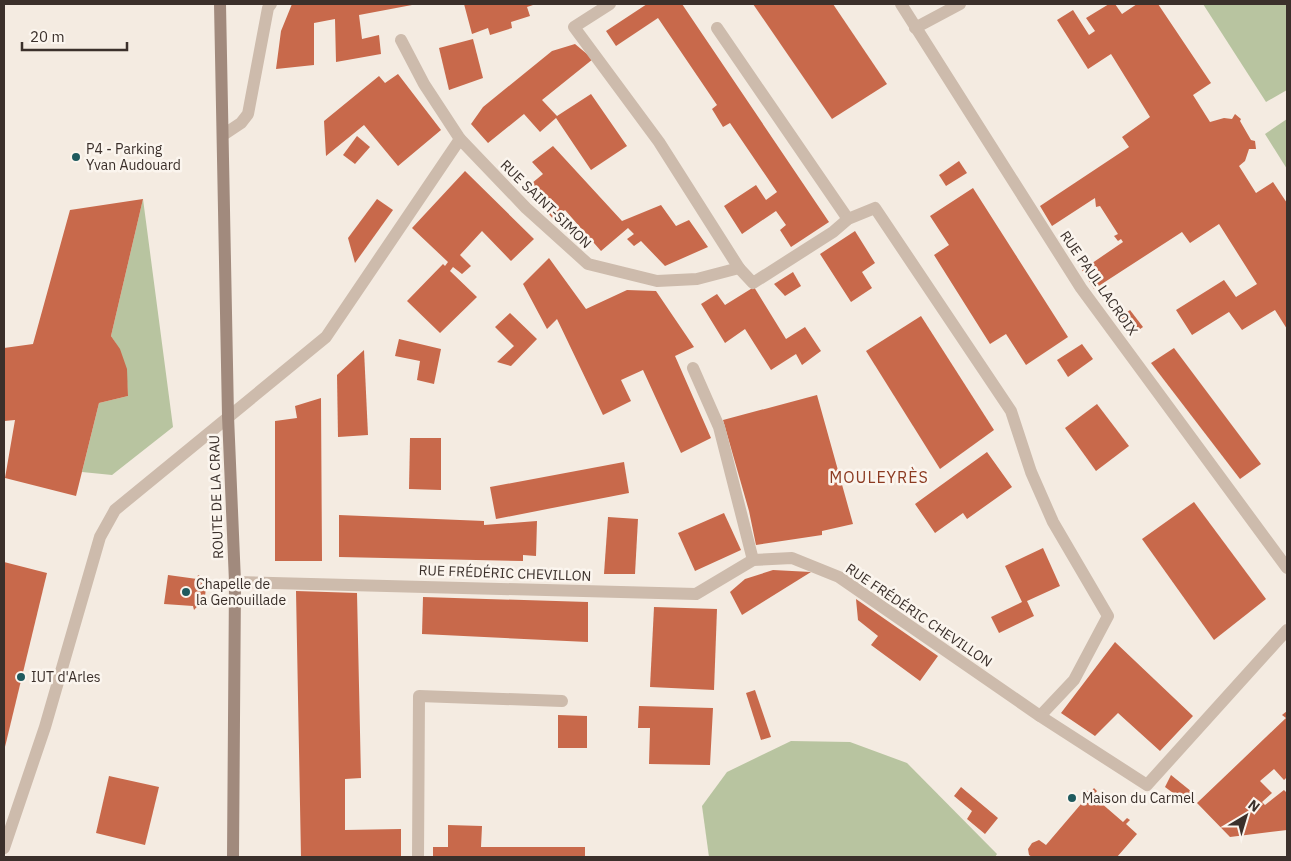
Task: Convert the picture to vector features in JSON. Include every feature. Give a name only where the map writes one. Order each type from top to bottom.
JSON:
[{"type":"main road","name":"ROUTE DE LA CRAU","points":[[220,4],[228,416],[235,582],[233,857]]},
{"type":"street","points":[[223,136],[241,123],[248,114],[268,8],[271,4]]},
{"type":"street","points":[[610,4],[574,27],[658,142],[739,268],[753,283],[833,232],[848,219],[875,208],[1011,411],[1032,472],[1053,522],[1108,616],[1074,680],[1040,716]]},
{"type":"street","name":"RUE PAUL LACROIX","points":[[901,4],[1081,288],[1287,568]]},
{"type":"street","points":[[915,28],[960,4]]},
{"type":"street","points":[[717,28],[848,219]]},
{"type":"street","name":"RUE SAINT-SIMON","points":[[402,40],[424,84],[460,139],[526,208],[588,264],[657,281],[697,279],[739,268]]},
{"type":"street","points":[[4,848],[45,728],[100,537],[115,510],[326,337],[460,139]]},
{"type":"street","points":[[693,368],[719,428],[753,560]]},
{"type":"street","name":"RUE FRÉDÉRIC CHEVILLON","points":[[235,582],[696,594],[753,560],[792,558],[839,577],[1040,716],[1147,785],[1287,630]]},
{"type":"street","points":[[418,857],[419,696],[562,701]]},
{"type":"green space","points":[[1203,4],[1287,4],[1287,90],[1266,102]]},
{"type":"green space","points":[[1287,119],[1287,169],[1265,134]]},
{"type":"green space","points":[[143,199],[173,427],[112,475],[82,472],[99,403],[128,396],[124,364],[111,336]]},
{"type":"green space","points":[[791,741],[850,742],[907,763],[997,854],[995,857],[709,857],[702,806],[727,772]]},
{"type":"building","points":[[292,4],[412,5],[359,15],[362,39],[379,35],[381,54],[336,62],[335,19],[314,23],[314,65],[276,69],[281,31]]},
{"type":"building","points":[[464,4],[536,4],[527,7],[530,16],[511,22],[512,28],[490,35],[488,28],[472,34]]},
{"type":"building","points":[[647,4],[682,4],[829,222],[791,247],[780,230],[786,225],[776,211],[742,234],[724,206],[756,185],[766,200],[777,192],[730,123],[723,127],[712,109],[717,105],[658,18],[616,46],[606,31]]},
{"type":"building","points":[[753,4],[833,4],[887,84],[832,119]]},
{"type":"building","points":[[1109,4],[1115,4],[1122,14],[1137,4],[1158,4],[1211,83],[1193,95],[1210,122],[1224,118],[1232,119],[1235,114],[1241,119],[1240,121],[1251,140],[1255,141],[1256,149],[1249,149],[1245,161],[1239,166],[1256,193],[1273,182],[1287,203],[1287,329],[1275,310],[1242,330],[1229,312],[1192,335],[1176,310],[1224,280],[1236,297],[1257,284],[1219,224],[1190,243],[1182,232],[1094,289],[1082,270],[1123,242],[1121,239],[1118,241],[1114,236],[1118,234],[1100,206],[1096,207],[1095,198],[1052,226],[1040,206],[1129,147],[1122,137],[1150,117],[1111,54],[1088,69],[1057,20],[1073,10],[1089,35],[1095,31],[1086,18]]},
{"type":"building","points":[[473,39],[483,78],[449,90],[439,48]]},
{"type":"building","points":[[575,44],[593,59],[542,100],[557,116],[591,94],[627,146],[591,170],[556,118],[540,132],[524,114],[488,143],[471,124],[483,107],[552,51]]},
{"type":"building","points":[[398,74],[441,130],[398,166],[364,125],[326,156],[324,121],[379,76],[385,83]]},
{"type":"building","points":[[357,136],[370,147],[355,164],[343,155]]},
{"type":"building","points":[[553,146],[622,221],[661,205],[676,226],[689,220],[708,247],[665,266],[641,241],[634,246],[627,239],[634,234],[628,228],[601,251],[565,210],[554,220],[526,188],[543,174],[532,162]]},
{"type":"building","points":[[959,161],[967,173],[946,186],[939,175]]},
{"type":"building","points":[[465,171],[534,239],[511,261],[482,231],[460,255],[471,266],[462,274],[453,267],[450,271],[477,297],[440,333],[407,301],[443,264],[445,266],[448,262],[412,228]]},
{"type":"building","points":[[973,188],[1068,337],[1026,365],[1006,334],[990,344],[934,255],[949,245],[930,216]]},
{"type":"building","points":[[143,199],[111,336],[120,349],[127,369],[128,396],[99,403],[76,496],[5,478],[15,420],[4,421],[4,348],[33,344],[70,210]]},
{"type":"building","points":[[377,199],[393,210],[355,263],[348,238]]},
{"type":"building","points":[[855,231],[875,263],[862,272],[872,288],[851,302],[820,254]]},
{"type":"building","points":[[549,258],[586,309],[627,290],[656,291],[694,347],[675,356],[711,438],[681,453],[643,370],[621,380],[631,401],[603,415],[557,319],[547,329],[523,284]]},
{"type":"building","points":[[793,272],[801,286],[785,296],[774,284]]},
{"type":"building","points":[[754,287],[786,339],[805,327],[821,351],[802,365],[796,354],[771,370],[745,329],[725,343],[701,304],[717,294],[725,305]]},
{"type":"building","points":[[1130,310],[1143,327],[1130,336],[1117,320]]},
{"type":"building","points":[[510,313],[537,339],[511,366],[497,362],[514,346],[495,327]]},
{"type":"building","points":[[921,316],[994,430],[940,469],[866,351]]},
{"type":"building","points":[[399,339],[441,349],[434,384],[417,380],[420,361],[395,356]]},
{"type":"building","points":[[1082,344],[1093,359],[1068,377],[1057,360]]},
{"type":"building","points":[[1174,348],[1261,464],[1240,479],[1151,363]]},
{"type":"building","points":[[364,350],[368,435],[338,437],[337,375]]},
{"type":"building","points":[[817,395],[853,524],[822,531],[822,535],[756,545],[749,511],[723,420]]},
{"type":"building","points":[[321,398],[322,561],[275,561],[275,421],[297,418],[295,406]]},
{"type":"building","points":[[1097,404],[1129,446],[1096,471],[1065,428]]},
{"type":"building","points":[[410,438],[441,438],[441,490],[409,489]]},
{"type":"building","points":[[987,452],[1012,487],[967,519],[963,513],[935,533],[915,504]]},
{"type":"building","points":[[624,462],[629,493],[496,519],[490,487]]},
{"type":"building","points":[[1194,502],[1266,599],[1214,640],[1142,539]]},
{"type":"building","points":[[724,513],[741,550],[695,571],[678,533]]},
{"type":"building","points":[[339,515],[484,521],[484,525],[537,521],[536,556],[523,555],[523,561],[339,557]]},
{"type":"building","points":[[608,517],[638,519],[635,574],[604,574]]},
{"type":"building","points":[[1043,548],[1060,586],[1027,601],[1034,616],[999,633],[991,617],[1022,602],[1005,566]]},
{"type":"building","points":[[4,562],[47,573],[4,751]]},
{"type":"building","points":[[773,570],[811,572],[742,615],[730,592],[745,579]]},
{"type":"building","name":"Chapelle de la Genouillade","points":[[168,575],[197,579],[198,575],[202,577],[200,579],[204,585],[207,584],[209,587],[206,588],[205,596],[208,598],[206,601],[203,600],[194,610],[193,606],[164,604]]},
{"type":"building","points":[[296,591],[357,593],[361,778],[345,779],[345,830],[401,829],[401,857],[301,857]]},
{"type":"building","points":[[423,597],[588,602],[588,642],[422,634]]},
{"type":"building","points":[[856,599],[938,656],[920,681],[871,645],[878,636],[858,620]]},
{"type":"building","points":[[654,607],[717,609],[714,690],[650,687]]},
{"type":"building","points":[[1115,642],[1193,716],[1160,751],[1118,713],[1095,736],[1061,713]]},
{"type":"building","points":[[755,690],[771,737],[761,740],[746,693]]},
{"type":"building","points":[[639,706],[713,708],[710,765],[649,764],[650,728],[638,728]]},
{"type":"building","points":[[1287,711],[1287,777],[1284,780],[1274,769],[1260,781],[1272,793],[1262,802],[1265,805],[1284,790],[1287,793],[1287,830],[1230,837],[1197,803],[1286,718],[1282,715]]},
{"type":"building","points":[[558,715],[587,716],[587,748],[558,748]]},
{"type":"building","points":[[1171,775],[1192,792],[1184,801],[1165,787]]},
{"type":"building","points":[[109,776],[159,787],[145,845],[96,833]]},
{"type":"building","points":[[961,787],[998,818],[985,834],[967,819],[972,811],[954,796]]},
{"type":"building","points":[[1094,788],[1097,791],[1093,796],[1123,822],[1127,818],[1130,820],[1126,824],[1137,834],[1117,857],[1032,857],[1029,855],[1028,849],[1032,843],[1039,840],[1046,845],[1087,797],[1083,793],[1086,790],[1090,793]]},
{"type":"building","points":[[448,825],[482,826],[481,847],[585,847],[585,857],[433,857],[433,847],[448,847]]},
{"type":"place","name":"P4 - Parking Yvan Audouard","points":[[76,157]]},
{"type":"place","name":"Chapelle de la Genouillade","points":[[186,592]]},
{"type":"place","name":"IUT d'Arles","points":[[21,677]]},
{"type":"place","name":"Maison du Carmel","points":[[1072,798]]},
{"type":"district","name":"MOULEYRÈS","points":[[879,477]]}]
